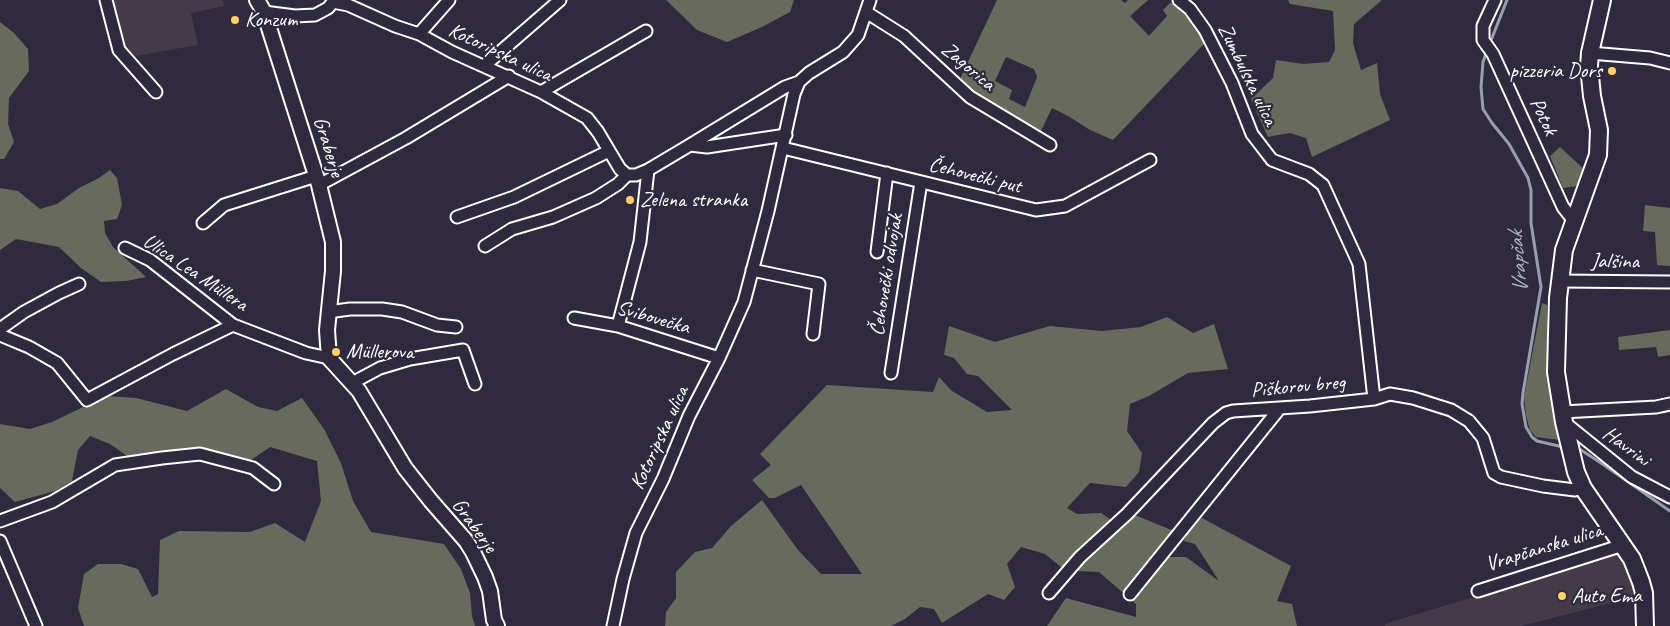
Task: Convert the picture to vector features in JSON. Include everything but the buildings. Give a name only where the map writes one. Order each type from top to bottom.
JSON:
[{"type":"main road","name":"Vrapčanska ulica","points":[[1602,0],[1590,53],[1589,78],[1598,122],[1599,142],[1595,165],[1564,250],[1560,281],[1556,372],[1563,417],[1576,472],[1583,488],[1632,559],[1644,593],[1644,626]]},
{"type":"street","points":[[106,0],[119,50],[156,92]]},
{"type":"street","name":"Graberje","points":[[257,0],[264,12],[318,180],[333,242],[333,271],[327,330],[329,358],[352,383],[373,412],[405,468],[473,552],[486,577],[497,626]]},
{"type":"street","points":[[419,34],[449,0]]},
{"type":"street","points":[[484,66],[560,0]]},
{"type":"street","points":[[484,246],[512,229],[553,217],[596,198],[618,184],[626,175],[648,170],[785,87],[800,82],[809,73],[843,52],[858,35],[870,0]]},
{"type":"street","name":"Zumbulska ulica","points":[[1179,0],[1190,9],[1205,30],[1232,83],[1252,134],[1272,160],[1309,174],[1323,185],[1359,264],[1374,399]]},
{"type":"street","name":"Potok","points":[[1495,0],[1482,26],[1483,40],[1491,51],[1563,206],[1574,221]]},
{"type":"street","name":"Kotoripska ulica","points":[[264,12],[295,16],[315,15],[328,8],[333,1],[348,4],[376,18],[419,34],[452,52],[510,76],[586,118],[598,132],[620,170],[626,175]]},
{"type":"street","name":"Zagorica","points":[[866,12],[904,36],[970,97],[1050,145]]},
{"type":"street","points":[[541,92],[646,31]]},
{"type":"street","points":[[1590,53],[1650,58],[1670,63]]},
{"type":"street","points":[[203,223],[224,205],[318,180],[406,138],[510,76]]},
{"type":"street","name":"Kotoripska ulica","points":[[613,626],[623,579],[636,533],[663,479],[689,416],[719,358],[744,302],[783,148],[794,94],[800,82]]},
{"type":"street","points":[[690,145],[707,147],[786,135]]},
{"type":"street","name":"Čehovečki put","points":[[783,148],[1036,210],[1064,206],[1150,160]]},
{"type":"street","points":[[457,217],[514,197],[609,151]]},
{"type":"street","points":[[618,326],[640,242],[648,170]]},
{"type":"street","points":[[877,252],[887,173]]},
{"type":"street","name":"Čehovečki odvojak","points":[[891,374],[921,182]]},
{"type":"street","name":"Ulica Lea Müllera","points":[[125,248],[150,260],[233,325],[306,353],[329,358]]},
{"type":"street","points":[[752,270],[818,284],[812,334]]},
{"type":"street","name":"Jalšina","points":[[1560,281],[1670,282]]},
{"type":"street","points":[[0,329],[24,312],[59,292],[79,284]]},
{"type":"street","points":[[328,312],[350,309],[382,309],[402,312],[437,325],[456,327]]},
{"type":"street","name":"Svibovečka","points":[[574,318],[618,326],[719,358]]},
{"type":"street","points":[[0,335],[30,347],[57,363],[87,400],[172,354],[233,325]]},
{"type":"street","points":[[352,383],[380,368],[410,359],[463,350],[475,384]]},
{"type":"street","name":"Piškorov breg","points":[[1049,593],[1080,557],[1127,514],[1213,423],[1226,413],[1233,411],[1374,399],[1390,394],[1400,395],[1432,403],[1462,415],[1483,438],[1491,468],[1494,473],[1501,477],[1543,486],[1575,490],[1583,488]]},
{"type":"street","points":[[1563,417],[1670,404]]},
{"type":"street","points":[[1130,594],[1280,408]]},
{"type":"street","name":"Havrini","points":[[1563,417],[1632,477],[1670,498]]},
{"type":"street","points":[[0,521],[52,502],[115,465],[162,458],[200,454],[253,468],[274,484]]},
{"type":"street","points":[[0,541],[36,626]]},
{"type":"street","name":"Vrapčanska ulica","points":[[1478,591],[1623,546]]},
{"type":"shaded area","points":[[113,0],[223,0],[224,6],[191,13],[198,45],[136,56],[125,45]]},
{"type":"shaded area","points":[[1623,552],[1639,596],[1521,626],[1385,626],[1384,624]]},
{"type":"green space","points":[[666,0],[794,0],[790,12],[762,27],[727,42],[697,30]]},
{"type":"green space","points":[[997,0],[1121,0],[1125,3],[1128,0],[1148,0],[1130,16],[1149,36],[1167,16],[1163,10],[1170,3],[1174,2],[1193,22],[1204,44],[1113,140],[1090,130],[1052,108],[1040,133],[984,103],[959,81]],"holes":[[[1006,57],[1034,69],[1037,77],[1025,107],[1009,99],[1012,90],[995,81]]]},
{"type":"green space","points":[[1288,0],[1382,0],[1354,24],[1353,43],[1361,70],[1377,63],[1380,94],[1390,120],[1312,157],[1306,138],[1290,133],[1268,137],[1251,99],[1273,78],[1276,60],[1303,64],[1329,62],[1335,50],[1333,11],[1290,4]]},
{"type":"green space","points":[[0,22],[14,33],[28,49],[29,71],[9,98],[8,124],[14,142],[4,159],[0,159]]},
{"type":"green space","points":[[1560,147],[1585,170],[1576,186],[1563,188],[1550,156]]},
{"type":"green space","points":[[110,170],[117,178],[122,205],[117,219],[104,221],[105,233],[113,247],[146,277],[126,281],[101,282],[81,268],[59,247],[16,239],[0,250],[0,188],[18,191],[40,209],[57,204],[79,188]]},
{"type":"green space","points":[[1645,205],[1670,208],[1670,266],[1657,265],[1655,232],[1643,231]]},
{"type":"green space","points":[[1542,303],[1547,305],[1548,381],[1560,440],[1536,437],[1530,430],[1526,415],[1524,397]]},
{"type":"green space","points":[[1167,317],[1193,333],[1214,324],[1228,369],[1188,373],[1149,396],[1130,404],[1127,431],[1142,453],[1139,472],[1126,487],[1090,483],[1067,508],[1077,514],[1101,513],[1116,523],[1125,511],[1174,531],[1166,557],[1186,557],[1219,581],[1195,544],[1184,541],[1190,526],[1202,518],[1291,566],[1277,601],[1292,604],[1297,626],[1047,626],[1066,598],[1136,617],[1136,604],[1099,572],[1077,571],[1061,567],[1045,554],[1021,547],[1007,564],[1015,587],[1004,600],[988,594],[942,623],[934,609],[920,607],[905,619],[891,626],[665,626],[666,612],[676,598],[676,572],[695,552],[712,548],[731,526],[762,500],[798,550],[821,574],[862,574],[801,485],[775,498],[769,498],[752,480],[771,465],[760,454],[827,385],[933,392],[939,377],[952,391],[987,412],[1012,410],[978,376],[967,374],[954,358],[944,355],[949,326],[995,342],[1050,326],[1102,331],[1141,327]]},
{"type":"green space","points":[[1670,330],[1670,355],[1658,357],[1656,347],[1619,350],[1618,337]]},
{"type":"green space","points":[[226,389],[258,407],[277,411],[302,398],[324,429],[341,463],[353,501],[371,532],[444,544],[461,569],[470,593],[475,626],[84,626],[78,608],[84,574],[98,564],[121,564],[138,569],[152,597],[158,594],[160,540],[179,531],[250,532],[275,523],[305,542],[321,501],[317,461],[270,447],[248,462],[200,448],[127,456],[110,444],[90,436],[78,450],[72,481],[55,491],[15,502],[0,488],[0,424],[30,429],[52,422],[106,396],[136,398],[187,411]]},
{"type":"waterway","name":"Vrapčak","points":[[1490,43],[1507,0]]},
{"type":"waterway","name":"Vrapčak","points":[[1487,51],[1483,62],[1481,87],[1483,109],[1509,144],[1528,178],[1531,190],[1531,223],[1541,287],[1523,393],[1522,404],[1526,427],[1537,441],[1563,447]]},
{"type":"waterway","name":"Vrapčak","points":[[1577,449],[1604,465],[1670,511]]},
{"type":"place","name":"Konzum","points":[[235,20]]},
{"type":"place","name":"pizzeria Dors","points":[[1612,71]]},
{"type":"place","name":"Zelena stranka","points":[[630,200]]},
{"type":"place","name":"Müllerova","points":[[336,352]]},
{"type":"place","name":"Auto Ema","points":[[1562,596]]}]
